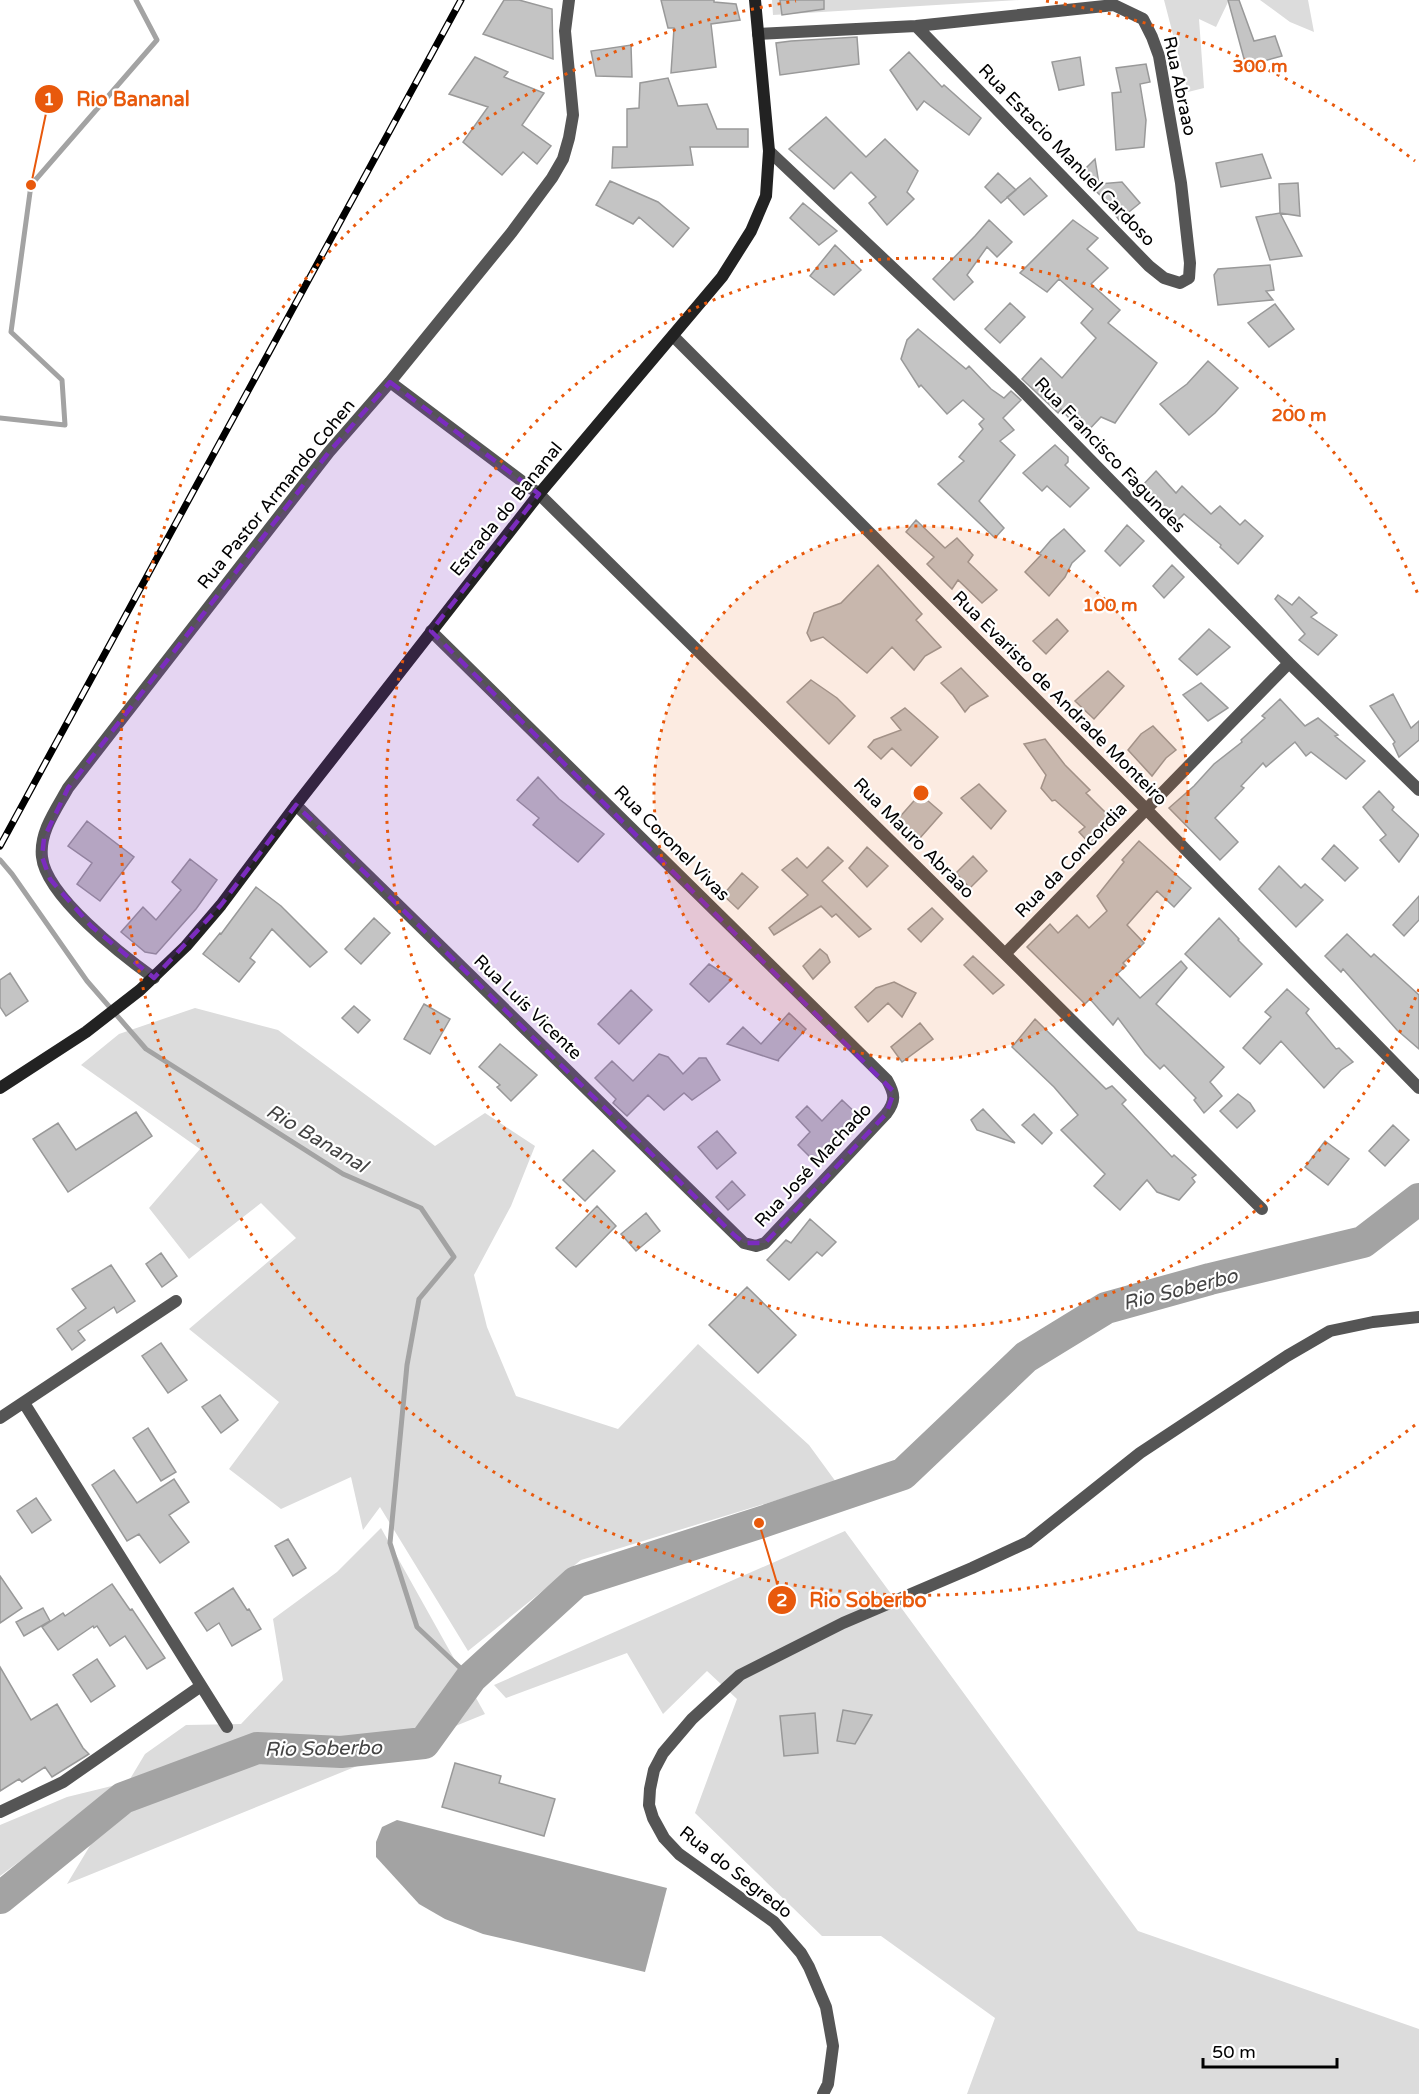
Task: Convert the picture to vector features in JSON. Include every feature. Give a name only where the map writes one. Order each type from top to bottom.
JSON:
[{"type":"main road","name":"Estrada do Bananal","points":[[0,1088],[86,1032],[154,978],[186,946],[221,905],[296,805],[539,494],[722,277],[751,231],[766,196],[769,151],[755,0]]},
{"type":"street","name":"Rua Pastor Armando Cohen","points":[[154,978],[90,926],[50,879],[42,857],[44,838],[50,821],[68,788],[328,452],[390,382],[512,232],[552,178],[563,159],[573,115],[565,32],[569,0]]},
{"type":"street","name":"Rua Abraao","points":[[758,34],[916,26],[1114,3],[1143,19],[1159,56],[1181,183],[1190,263]]},
{"type":"street","name":"Rua Estacio Manuel Cardoso","points":[[916,26],[1149,266],[1164,278],[1180,283],[1189,278],[1190,263]]},
{"type":"street","name":"Rua Francisco Fagundes","points":[[769,151],[1019,387],[1289,663],[1419,790]]},
{"type":"street","name":"Rua Evaristo de Andrade Monteiro","points":[[673,336],[1146,809],[1419,1088]]},
{"type":"street","name":"Rua Mauro Abraao","points":[[390,382],[539,494],[1262,1209]]},
{"type":"street","name":"Rua Coronel Vivas","points":[[431,631],[887,1080]]},
{"type":"street","name":"Rua da Concordia","points":[[1005,954],[1289,663]]},
{"type":"street","name":"Rua Luís Vicente","points":[[296,805],[734,1235]]},
{"type":"street","name":"Rua José Machado","points":[[734,1235],[744,1244],[756,1246],[765,1243],[894,1104],[894,1092],[887,1080]]},
{"type":"street","points":[[0,1418],[176,1301]]},
{"type":"street","name":"Rua do Segredo","points":[[824,2094],[828,2084],[833,2046],[826,2007],[801,1953],[774,1922],[679,1854],[664,1839],[653,1818],[650,1805],[650,1788],[654,1770],[663,1753],[692,1719],[740,1675],[843,1623],[1028,1542],[1140,1453],[1287,1356],[1330,1331],[1373,1322],[1419,1317]]},
{"type":"street","points":[[24,1403],[227,1727]]},
{"type":"street","points":[[0,1812],[63,1782],[201,1686]]},
{"type":"highlighted area","points":[[390,382],[539,494],[431,631],[894,1092],[886,1114],[765,1243],[744,1243],[734,1235],[296,805],[221,905],[154,978],[91,926],[50,879],[42,857],[44,838],[68,788],[329,452]]},
{"type":"shaded area","points":[[772,0],[1019,0],[773,15]]},
{"type":"shaded area","points":[[1164,0],[1229,0],[1216,27],[1199,19],[1204,88],[1188,92]]},
{"type":"shaded area","points":[[1260,0],[1308,0],[1314,32],[1290,22]]},
{"type":"shaded area","points":[[195,1008],[278,1030],[435,1146],[485,1113],[535,1146],[511,1206],[474,1275],[487,1327],[516,1396],[618,1429],[698,1344],[809,1445],[836,1482],[581,1560],[468,1651],[380,1507],[363,1530],[351,1477],[281,1509],[229,1469],[279,1402],[189,1329],[296,1238],[261,1203],[189,1259],[149,1208],[200,1149],[81,1065],[119,1034]]},
{"type":"shaded area","points":[[381,1528],[485,1714],[67,1884],[145,1754],[186,1725],[241,1724],[283,1680],[273,1619],[337,1572]]},
{"type":"shaded area","points":[[845,1531],[1138,1931],[1419,2029],[1419,2094],[967,2094],[995,2018],[881,1936],[822,1936],[695,1813],[737,1699],[707,1671],[663,1714],[627,1653],[506,1698],[494,1685]]},
{"type":"shaded area","points":[[124,1783],[0,1876],[0,1825],[67,1797]]},
{"type":"shaded area","points":[[397,1820],[667,1888],[645,1972],[483,1934],[445,1919],[419,1904],[376,1857],[376,1842],[382,1827]]},
{"type":"building","points":[[504,0],[519,0],[552,9],[553,59],[483,34]]},
{"type":"building","points":[[661,0],[714,0],[714,2],[736,4],[740,20],[711,24],[716,67],[671,73],[674,28],[668,28]]},
{"type":"building","points":[[780,0],[824,0],[824,9],[782,15]]},
{"type":"building","points":[[1228,0],[1239,0],[1254,41],[1275,36],[1282,56],[1246,66]]},
{"type":"building","points":[[857,37],[859,64],[780,75],[776,43]]},
{"type":"building","points":[[631,45],[632,77],[596,76],[591,51]]},
{"type":"building","points":[[909,52],[942,87],[944,85],[981,118],[969,135],[924,101],[917,110],[890,70]]},
{"type":"building","points":[[475,57],[508,72],[504,77],[544,93],[522,125],[551,146],[537,164],[523,152],[502,175],[463,142],[488,107],[449,94]]},
{"type":"building","points":[[1080,57],[1084,85],[1059,90],[1052,62]]},
{"type":"building","points":[[1146,64],[1150,82],[1140,84],[1146,120],[1144,147],[1116,150],[1112,93],[1121,92],[1116,68]]},
{"type":"building","points":[[668,78],[678,106],[707,104],[717,129],[748,129],[748,147],[690,147],[693,165],[612,168],[613,147],[627,147],[627,109],[639,108],[640,83]]},
{"type":"building","points":[[826,117],[866,157],[885,139],[918,171],[907,192],[914,199],[887,225],[869,203],[876,197],[851,172],[834,189],[789,149]]},
{"type":"building","points":[[1262,154],[1271,178],[1221,187],[1216,163]]},
{"type":"building","points":[[1095,159],[1099,184],[1122,182],[1140,203],[1119,220],[1100,194],[1101,196],[1079,175]]},
{"type":"building","points":[[998,173],[1016,190],[1001,203],[985,187]]},
{"type":"building","points":[[1030,178],[1047,196],[1024,215],[1007,197]]},
{"type":"building","points":[[610,181],[658,202],[689,228],[673,247],[639,217],[633,224],[596,205]]},
{"type":"building","points":[[1298,183],[1300,216],[1280,213],[1279,184]]},
{"type":"building","points":[[803,203],[837,231],[819,245],[790,218]]},
{"type":"building","points":[[1280,213],[1302,256],[1270,260],[1256,217]]},
{"type":"building","points":[[989,220],[1012,242],[997,257],[987,247],[967,275],[973,282],[954,300],[933,279]]},
{"type":"building","points":[[1073,220],[1098,238],[1087,249],[1108,268],[1091,284],[1120,310],[1108,323],[1157,363],[1115,423],[1101,417],[1084,435],[1061,409],[1058,413],[1022,379],[1041,358],[1062,378],[1096,338],[1081,323],[1093,309],[1059,279],[1047,292],[1020,273]]},
{"type":"building","points":[[835,245],[861,270],[834,295],[810,276]]},
{"type":"building","points":[[1270,265],[1274,290],[1266,291],[1273,300],[1218,305],[1214,275],[1218,269]]},
{"type":"building","points":[[1010,303],[1025,317],[1000,343],[985,329]]},
{"type":"building","points":[[1275,304],[1294,329],[1269,347],[1248,323]]},
{"type":"building","points":[[918,329],[966,369],[969,366],[991,389],[1004,398],[1011,391],[1021,400],[1003,418],[1014,430],[1000,441],[1015,455],[979,501],[1004,528],[995,538],[938,484],[964,461],[959,457],[983,429],[979,424],[984,419],[963,400],[947,414],[921,385],[919,387],[901,359],[907,340]]},
{"type":"building","points":[[1208,361],[1238,388],[1215,413],[1189,435],[1160,404],[1187,384]]},
{"type":"building","points":[[1055,445],[1068,457],[1065,465],[1089,488],[1070,507],[1047,486],[1042,491],[1023,473]]},
{"type":"building","points":[[1156,471],[1176,493],[1182,486],[1211,514],[1220,506],[1240,525],[1245,520],[1263,536],[1238,564],[1220,547],[1221,545],[1184,514],[1175,523],[1141,487]]},
{"type":"building","points":[[916,520],[945,548],[957,538],[973,555],[968,562],[997,590],[982,603],[958,580],[952,589],[927,564],[934,557],[906,532]]},
{"type":"building","points":[[1127,525],[1144,541],[1120,566],[1105,551]]},
{"type":"building","points":[[1064,529],[1085,551],[1072,563],[1065,577],[1049,596],[1025,572],[1051,540]]},
{"type":"building","points":[[878,565],[922,614],[916,620],[941,647],[925,656],[914,670],[892,647],[867,673],[823,637],[811,641],[807,633],[814,613],[841,603]]},
{"type":"building","points":[[1172,565],[1184,577],[1164,598],[1153,586]]},
{"type":"building","points":[[1278,595],[1292,605],[1299,597],[1317,613],[1311,617],[1337,635],[1318,655],[1299,640],[1305,634],[1275,599]]},
{"type":"building","points":[[1057,619],[1068,631],[1046,654],[1033,641]]},
{"type":"building","points":[[1209,629],[1230,647],[1197,675],[1179,659]]},
{"type":"building","points":[[961,668],[988,696],[970,706],[965,712],[941,683]]},
{"type":"building","points":[[1108,671],[1124,686],[1094,719],[1075,701]]},
{"type":"building","points":[[811,680],[837,698],[855,716],[829,744],[787,702]]},
{"type":"building","points":[[1201,683],[1228,708],[1208,721],[1183,695]]},
{"type":"building","points":[[1393,694],[1411,728],[1419,721],[1419,740],[1399,757],[1393,744],[1395,742],[1370,706]]},
{"type":"building","points":[[1280,699],[1305,726],[1318,718],[1338,735],[1335,736],[1365,761],[1346,779],[1311,752],[1306,756],[1295,742],[1266,767],[1263,763],[1241,786],[1244,788],[1215,818],[1238,842],[1220,860],[1169,808],[1214,764],[1242,742],[1241,740],[1265,718],[1262,716]]},
{"type":"building","points":[[905,708],[938,737],[911,766],[892,748],[881,759],[868,747],[874,740],[901,730],[891,718]]},
{"type":"building","points":[[1153,726],[1176,750],[1166,758],[1152,776],[1128,750],[1141,734]]},
{"type":"building","points":[[1045,739],[1065,765],[1090,790],[1086,793],[1115,822],[1090,844],[1079,832],[1085,827],[1055,800],[1052,801],[1041,788],[1046,775],[1024,744]]},
{"type":"building","points":[[538,777],[559,799],[604,834],[578,862],[533,825],[539,818],[517,800]]},
{"type":"building","points":[[979,784],[1006,811],[991,829],[961,798]]},
{"type":"building","points":[[1379,791],[1394,807],[1392,810],[1419,835],[1399,862],[1380,840],[1386,835],[1363,807]]},
{"type":"building","points":[[920,794],[942,813],[920,838],[898,819]]},
{"type":"building","points":[[87,821],[134,857],[100,901],[77,884],[92,863],[68,846]]},
{"type":"building","points":[[1139,841],[1191,888],[1174,907],[1157,891],[1127,925],[1144,943],[1123,963],[1126,966],[1117,974],[1140,998],[1181,961],[1187,968],[1156,1004],[1224,1067],[1210,1082],[1222,1096],[1204,1113],[1194,1100],[1196,1098],[1164,1065],[1160,1069],[1145,1054],[1118,1018],[1113,1025],[1090,999],[1085,1004],[1027,947],[1050,924],[1058,933],[1077,915],[1089,928],[1107,911],[1097,896],[1124,862],[1122,860]]},
{"type":"building","points":[[1334,845],[1358,868],[1345,881],[1322,859]]},
{"type":"building","points":[[828,847],[843,861],[822,881],[871,929],[859,937],[836,914],[832,917],[821,906],[774,935],[769,928],[808,895],[782,870],[797,858],[807,868]]},
{"type":"building","points":[[867,847],[888,866],[867,887],[849,868]]},
{"type":"building","points":[[973,856],[987,871],[970,888],[956,873]]},
{"type":"building","points":[[190,859],[217,880],[196,909],[156,954],[145,952],[121,932],[143,907],[156,920],[181,890],[172,882]]},
{"type":"building","points":[[1279,866],[1301,888],[1305,884],[1323,900],[1296,927],[1259,889]]},
{"type":"building","points":[[742,873],[758,887],[738,909],[723,895]]},
{"type":"building","points":[[256,887],[281,906],[327,952],[310,967],[272,929],[250,958],[255,962],[239,982],[203,954]]},
{"type":"building","points":[[1419,896],[1419,920],[1404,936],[1393,925]]},
{"type":"building","points":[[932,908],[943,919],[921,942],[908,929]]},
{"type":"building","points":[[374,918],[390,933],[361,964],[345,949]]},
{"type":"building","points":[[1219,918],[1262,964],[1230,997],[1185,954]]},
{"type":"building","points":[[1347,934],[1371,957],[1374,954],[1419,995],[1419,1049],[1397,1030],[1343,969],[1341,972],[1325,956]]},
{"type":"building","points":[[820,949],[827,955],[830,962],[813,979],[803,966]]},
{"type":"building","points":[[973,956],[1004,985],[993,994],[964,965]]},
{"type":"building","points":[[709,964],[732,979],[709,1002],[690,984]]},
{"type":"building","points":[[10,973],[28,1001],[6,1016],[0,1007],[0,980]]},
{"type":"building","points":[[894,982],[916,993],[902,1017],[888,1003],[868,1022],[855,1007],[876,988]]},
{"type":"building","points":[[1287,989],[1309,1009],[1306,1013],[1336,1049],[1339,1048],[1353,1062],[1341,1070],[1324,1088],[1281,1041],[1260,1064],[1243,1048],[1271,1017],[1265,1012]]},
{"type":"building","points":[[631,990],[652,1010],[619,1044],[598,1024]]},
{"type":"building","points":[[424,1004],[450,1019],[430,1054],[404,1039]]},
{"type":"building","points":[[354,1006],[370,1020],[358,1033],[342,1018]]},
{"type":"building","points":[[789,1013],[806,1029],[779,1061],[727,1044],[743,1027],[761,1044]]},
{"type":"building","points":[[1035,1019],[1106,1089],[1112,1086],[1126,1100],[1122,1104],[1172,1157],[1174,1155],[1196,1175],[1192,1178],[1195,1182],[1179,1200],[1157,1192],[1147,1180],[1120,1210],[1094,1186],[1105,1174],[1061,1130],[1078,1115],[1054,1087],[1012,1047]]},
{"type":"building","points":[[920,1023],[933,1039],[902,1062],[891,1047]]},
{"type":"building","points":[[500,1044],[537,1075],[511,1101],[497,1087],[500,1085],[479,1067]]},
{"type":"building","points":[[659,1054],[668,1057],[683,1074],[699,1058],[706,1058],[720,1080],[692,1100],[684,1093],[664,1110],[648,1095],[627,1116],[613,1103],[616,1099],[595,1078],[612,1061],[633,1081]]},
{"type":"building","points":[[1238,1094],[1250,1103],[1255,1111],[1237,1128],[1220,1111]]},
{"type":"building","points":[[842,1100],[859,1116],[814,1161],[798,1145],[810,1132],[796,1117],[807,1106],[822,1121]]},
{"type":"building","points":[[983,1109],[1015,1143],[977,1130],[971,1120]]},
{"type":"building","points":[[136,1112],[152,1136],[68,1192],[33,1139],[58,1123],[76,1150]]},
{"type":"building","points":[[1034,1114],[1052,1133],[1042,1144],[1022,1125]]},
{"type":"building","points":[[1393,1125],[1409,1140],[1385,1166],[1369,1151]]},
{"type":"building","points":[[717,1131],[736,1153],[717,1169],[698,1147]]},
{"type":"building","points":[[1325,1141],[1349,1159],[1328,1185],[1305,1167]]},
{"type":"building","points":[[593,1150],[615,1171],[585,1201],[563,1180]]},
{"type":"building","points":[[732,1181],[745,1195],[728,1210],[716,1197]]},
{"type":"building","points":[[597,1206],[616,1226],[576,1267],[556,1248]]},
{"type":"building","points":[[646,1213],[660,1231],[636,1251],[621,1234]]},
{"type":"building","points":[[810,1219],[836,1242],[822,1256],[817,1252],[789,1280],[767,1260],[786,1240],[791,1243]]},
{"type":"building","points":[[161,1253],[177,1276],[162,1287],[146,1264]]},
{"type":"building","points":[[111,1265],[135,1301],[117,1313],[114,1307],[78,1331],[85,1340],[72,1350],[57,1329],[86,1308],[72,1289]]},
{"type":"building","points":[[747,1287],[796,1335],[758,1373],[709,1325]]},
{"type":"building","points":[[161,1343],[187,1380],[168,1393],[142,1356]]},
{"type":"building","points":[[220,1395],[238,1420],[221,1433],[202,1407]]},
{"type":"building","points":[[148,1428],[176,1472],[161,1481],[133,1438]]},
{"type":"building","points":[[114,1470],[137,1503],[174,1479],[189,1502],[169,1515],[189,1542],[160,1563],[139,1534],[127,1541],[92,1485]]},
{"type":"building","points":[[36,1498],[51,1520],[32,1533],[17,1511]]},
{"type":"building","points":[[288,1539],[306,1568],[293,1576],[275,1546]]},
{"type":"building","points":[[0,1576],[22,1608],[0,1623]]},
{"type":"building","points":[[112,1584],[165,1658],[147,1669],[125,1636],[110,1646],[97,1626],[94,1628],[93,1626],[58,1650],[42,1627],[63,1613],[65,1616]]},
{"type":"building","points":[[233,1588],[261,1629],[232,1646],[219,1623],[207,1631],[195,1613]]},
{"type":"building","points":[[43,1608],[50,1621],[24,1636],[16,1622]]},
{"type":"building","points":[[97,1659],[115,1686],[91,1702],[73,1675]]},
{"type":"building","points":[[0,1667],[31,1720],[57,1704],[83,1748],[89,1754],[52,1777],[45,1767],[22,1782],[19,1779],[0,1791]]},
{"type":"building","points":[[843,1710],[872,1715],[855,1744],[837,1741]]},
{"type":"building","points":[[815,1713],[818,1753],[784,1756],[780,1716]]},
{"type":"building","points":[[455,1763],[501,1776],[499,1783],[555,1799],[544,1836],[442,1807]]},
{"type":"waterway","name":"Rio Bananal","points":[[0,418],[65,425],[62,380],[11,332],[31,185],[157,40],[136,0]]},
{"type":"waterway","name":"Rio Bananal","points":[[0,860],[87,981],[146,1049],[343,1174],[421,1208],[454,1257],[419,1299],[407,1365],[390,1543],[417,1627],[471,1678]]},
{"type":"waterway","name":"Rio Soberbo","points":[[0,1898],[123,1798],[257,1748],[341,1752],[424,1743],[471,1678],[576,1582],[903,1474],[1026,1357],[1106,1308],[1210,1279],[1363,1242],[1419,1199]]},
{"type":"railway","points":[[0,846],[461,0]]},
{"type":"place","name":"Rio Bananal","points":[[31,185]]},
{"type":"place","name":"Rio Soberbo","points":[[759,1523]]}]
